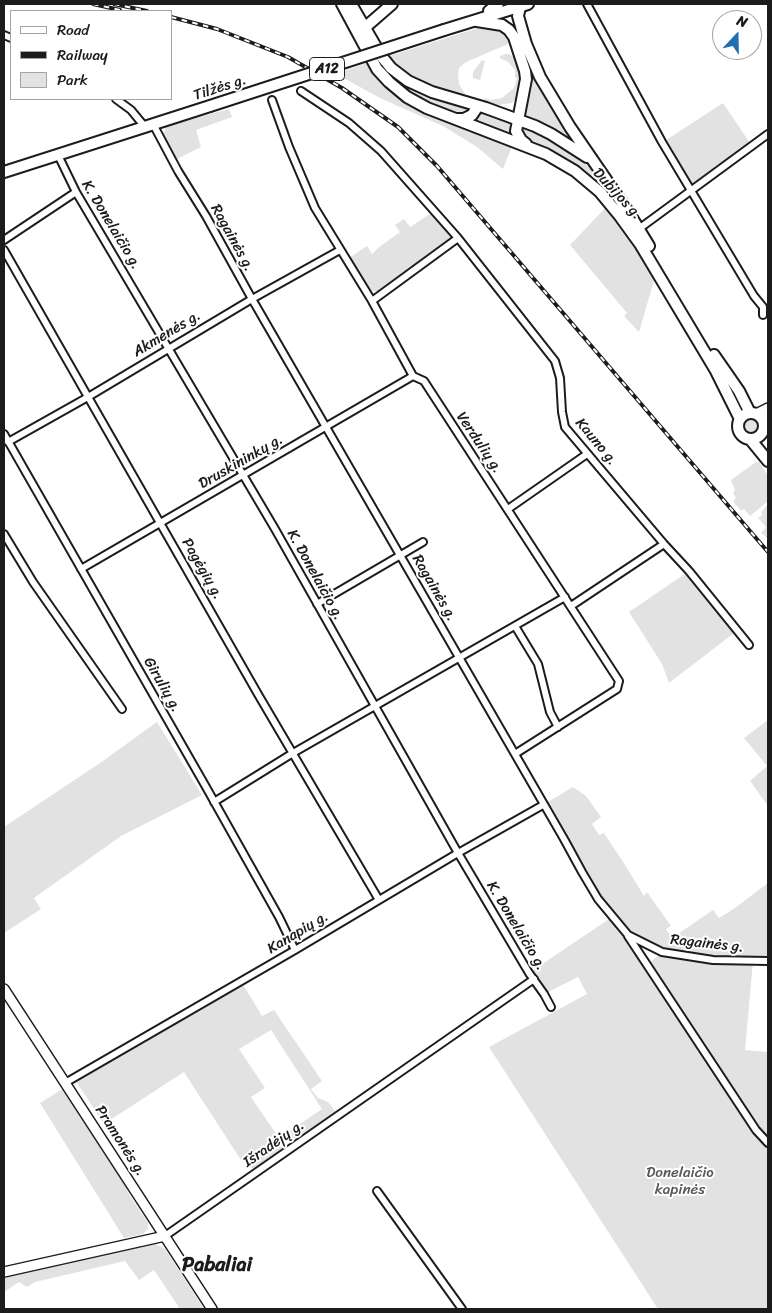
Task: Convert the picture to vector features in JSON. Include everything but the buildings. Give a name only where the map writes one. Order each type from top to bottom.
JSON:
[{"type":"main road","name":"Dubijos g.","points":[[342,4],[382,57],[400,76],[432,92],[517,119],[551,134],[592,160]]},
{"type":"main road","points":[[362,31],[392,4]]},
{"type":"main road","points":[[489,12],[498,4]]},
{"type":"main road","name":"Dubijos g.","points":[[517,119],[525,84],[518,16],[520,5]]},
{"type":"main road","name":"Tilžės g.","points":[[444,30],[489,12],[520,5]]},
{"type":"main road","name":"Tilžės g.","points":[[4,172],[477,21],[520,5]]},
{"type":"main road","name":"Dubijos g.","points":[[354,8],[373,62],[389,82],[416,102],[532,148],[562,162],[600,192],[636,231],[753,414]]},
{"type":"main road","points":[[354,8],[368,17],[382,12]]},
{"type":"main road","name":"Dubijos g.","points":[[477,21],[502,24],[521,45],[592,160],[629,212],[636,231],[716,371],[740,419]]},
{"type":"main road","points":[[454,118],[464,119],[482,107],[501,109],[512,106],[523,97]]},
{"type":"main road","points":[[517,119],[515,126],[518,135],[532,148]]},
{"type":"main road","points":[[753,414],[762,419],[766,429],[756,438],[750,439],[744,437],[739,431],[740,419],[745,415],[768,408]]},
{"type":"main road","points":[[750,439],[768,462]]},
{"type":"main road","name":"Pramonės g.","points":[[4,989],[212,1309]]},
{"type":"main road","name":"Išradėjų g.","points":[[4,1272],[165,1236]]},
{"type":"street","points":[[587,4],[662,142],[765,313]]},
{"type":"street","name":"Kauno g.","points":[[301,91],[349,123],[381,151],[458,238],[555,361],[560,378],[564,426],[749,645]]},
{"type":"street","name":"Ragainės g.","points":[[117,100],[149,125],[252,299],[598,899],[628,935],[662,952],[712,960],[768,962]]},
{"type":"street","name":"Verdulių g.","points":[[272,100],[307,192],[372,301],[412,376],[424,381],[619,681],[617,689],[515,754]]},
{"type":"street","points":[[636,231],[768,134]]},
{"type":"street","name":"K. Donelaičio g.","points":[[58,155],[76,192],[243,475],[458,853],[551,1007]]},
{"type":"street","points":[[4,240],[76,192]]},
{"type":"street","points":[[372,301],[458,238]]},
{"type":"street","name":"Pagėgių g.","points":[[4,250],[379,900]]},
{"type":"street","name":"Akmenės g.","points":[[8,442],[88,397],[252,299],[340,250]]},
{"type":"street","name":"Druskininkų g.","points":[[81,569],[412,376]]},
{"type":"street","name":"Girulių g.","points":[[4,434],[279,917],[295,950]]},
{"type":"street","points":[[508,509],[587,454]]},
{"type":"street","points":[[4,534],[33,582],[122,709]]},
{"type":"street","points":[[317,604],[423,542]]},
{"type":"street","points":[[572,606],[664,544]]},
{"type":"street","points":[[214,802],[293,753],[565,597]]},
{"type":"street","points":[[515,626],[538,664],[550,712],[558,727]]},
{"type":"street","name":"Kanapių g.","points":[[65,1083],[458,853],[544,805]]},
{"type":"street","points":[[628,935],[756,1130],[768,1143]]},
{"type":"street","name":"Išradėjų g.","points":[[165,1236],[534,980]]},
{"type":"street","points":[[377,1190],[462,1309]]},
{"type":"green space","points":[[484,26],[496,28],[506,33],[509,41],[508,44],[466,62],[459,68],[459,84],[465,94],[464,96],[412,80],[386,57]]},
{"type":"green space","points":[[522,49],[582,149],[519,117]]},
{"type":"green space","points":[[506,54],[516,58],[522,73],[521,93],[512,103],[498,105],[488,103],[485,98],[490,100],[502,98],[514,88],[517,78],[515,78],[515,70],[508,62],[500,58],[500,56]]},
{"type":"green space","points":[[380,59],[382,62],[472,110],[461,116],[425,102],[402,90],[375,61]]},
{"type":"green space","points":[[482,60],[485,61],[480,80],[473,78],[473,72]]},
{"type":"green space","points":[[367,63],[387,85],[513,144],[503,169],[477,147],[443,126],[382,99],[336,74]]},
{"type":"green space","points":[[723,103],[750,143],[692,184],[666,140]]},
{"type":"green space","points":[[229,109],[232,117],[196,130],[201,147],[177,159],[163,135],[166,126]]},
{"type":"green space","points":[[479,110],[512,121],[511,131],[516,139],[468,121]]},
{"type":"green space","points":[[517,125],[536,130],[589,163],[630,220],[545,149],[524,139]]},
{"type":"green space","points":[[608,205],[615,212],[655,277],[639,332],[624,316],[627,313],[570,245]]},
{"type":"green space","points":[[430,214],[437,219],[451,237],[450,242],[379,292],[369,290],[349,258],[367,246],[372,254],[400,232],[395,225],[404,219],[410,227]]},
{"type":"green space","points":[[752,418],[758,420],[760,426],[758,432],[752,434],[746,432],[744,426],[746,420]]},
{"type":"green space","points":[[756,462],[759,462],[768,476],[768,501],[750,516],[744,509],[741,511],[733,501],[736,498],[733,493],[735,490],[731,480]]},
{"type":"green space","points":[[768,504],[768,539],[761,533],[766,527],[758,518],[762,515],[761,512]]},
{"type":"green space","points":[[689,571],[738,630],[669,683],[662,664],[629,612]]},
{"type":"green space","points":[[768,720],[768,806],[750,781],[767,766],[744,738]]},
{"type":"green space","points":[[157,722],[202,795],[121,836],[34,898],[41,909],[4,933],[4,827],[100,763]]},
{"type":"green space","name":"Donelaičio kapinės","points":[[573,787],[586,796],[601,817],[592,824],[599,835],[604,833],[644,896],[647,892],[671,926],[666,929],[672,938],[713,910],[719,918],[768,883],[768,961],[753,961],[745,1050],[768,1052],[768,1309],[658,1309],[489,1047],[587,994],[578,977],[544,994],[529,973],[612,917],[543,805]],"holes":[[[629,935],[661,953],[648,964]]]},
{"type":"green space","points":[[241,981],[262,1016],[274,1010],[322,1081],[311,1089],[318,1098],[328,1102],[336,1112],[291,1142],[285,1134],[322,1109],[271,1030],[239,1049],[265,1088],[251,1097],[285,1147],[255,1168],[250,1168],[245,1161],[241,1160],[184,1072],[107,1122],[118,1138],[113,1138],[74,1078]]},
{"type":"green space","points":[[64,1088],[117,1169],[130,1196],[148,1223],[148,1229],[143,1234],[124,1238],[40,1103]]},
{"type":"green space","points":[[154,1243],[165,1249],[204,1309],[180,1309],[154,1270],[139,1280],[125,1261],[35,1282],[27,1287],[19,1282],[4,1292],[4,1276]]},
{"type":"railway","points":[[93,4],[120,10]]},
{"type":"railway","points":[[114,4],[142,10]]},
{"type":"railway","points":[[172,17],[217,29],[288,57],[342,88],[398,127],[437,166],[768,552]]},
{"type":"district","name":"Pabaliai","points":[[217,1266]]}]
